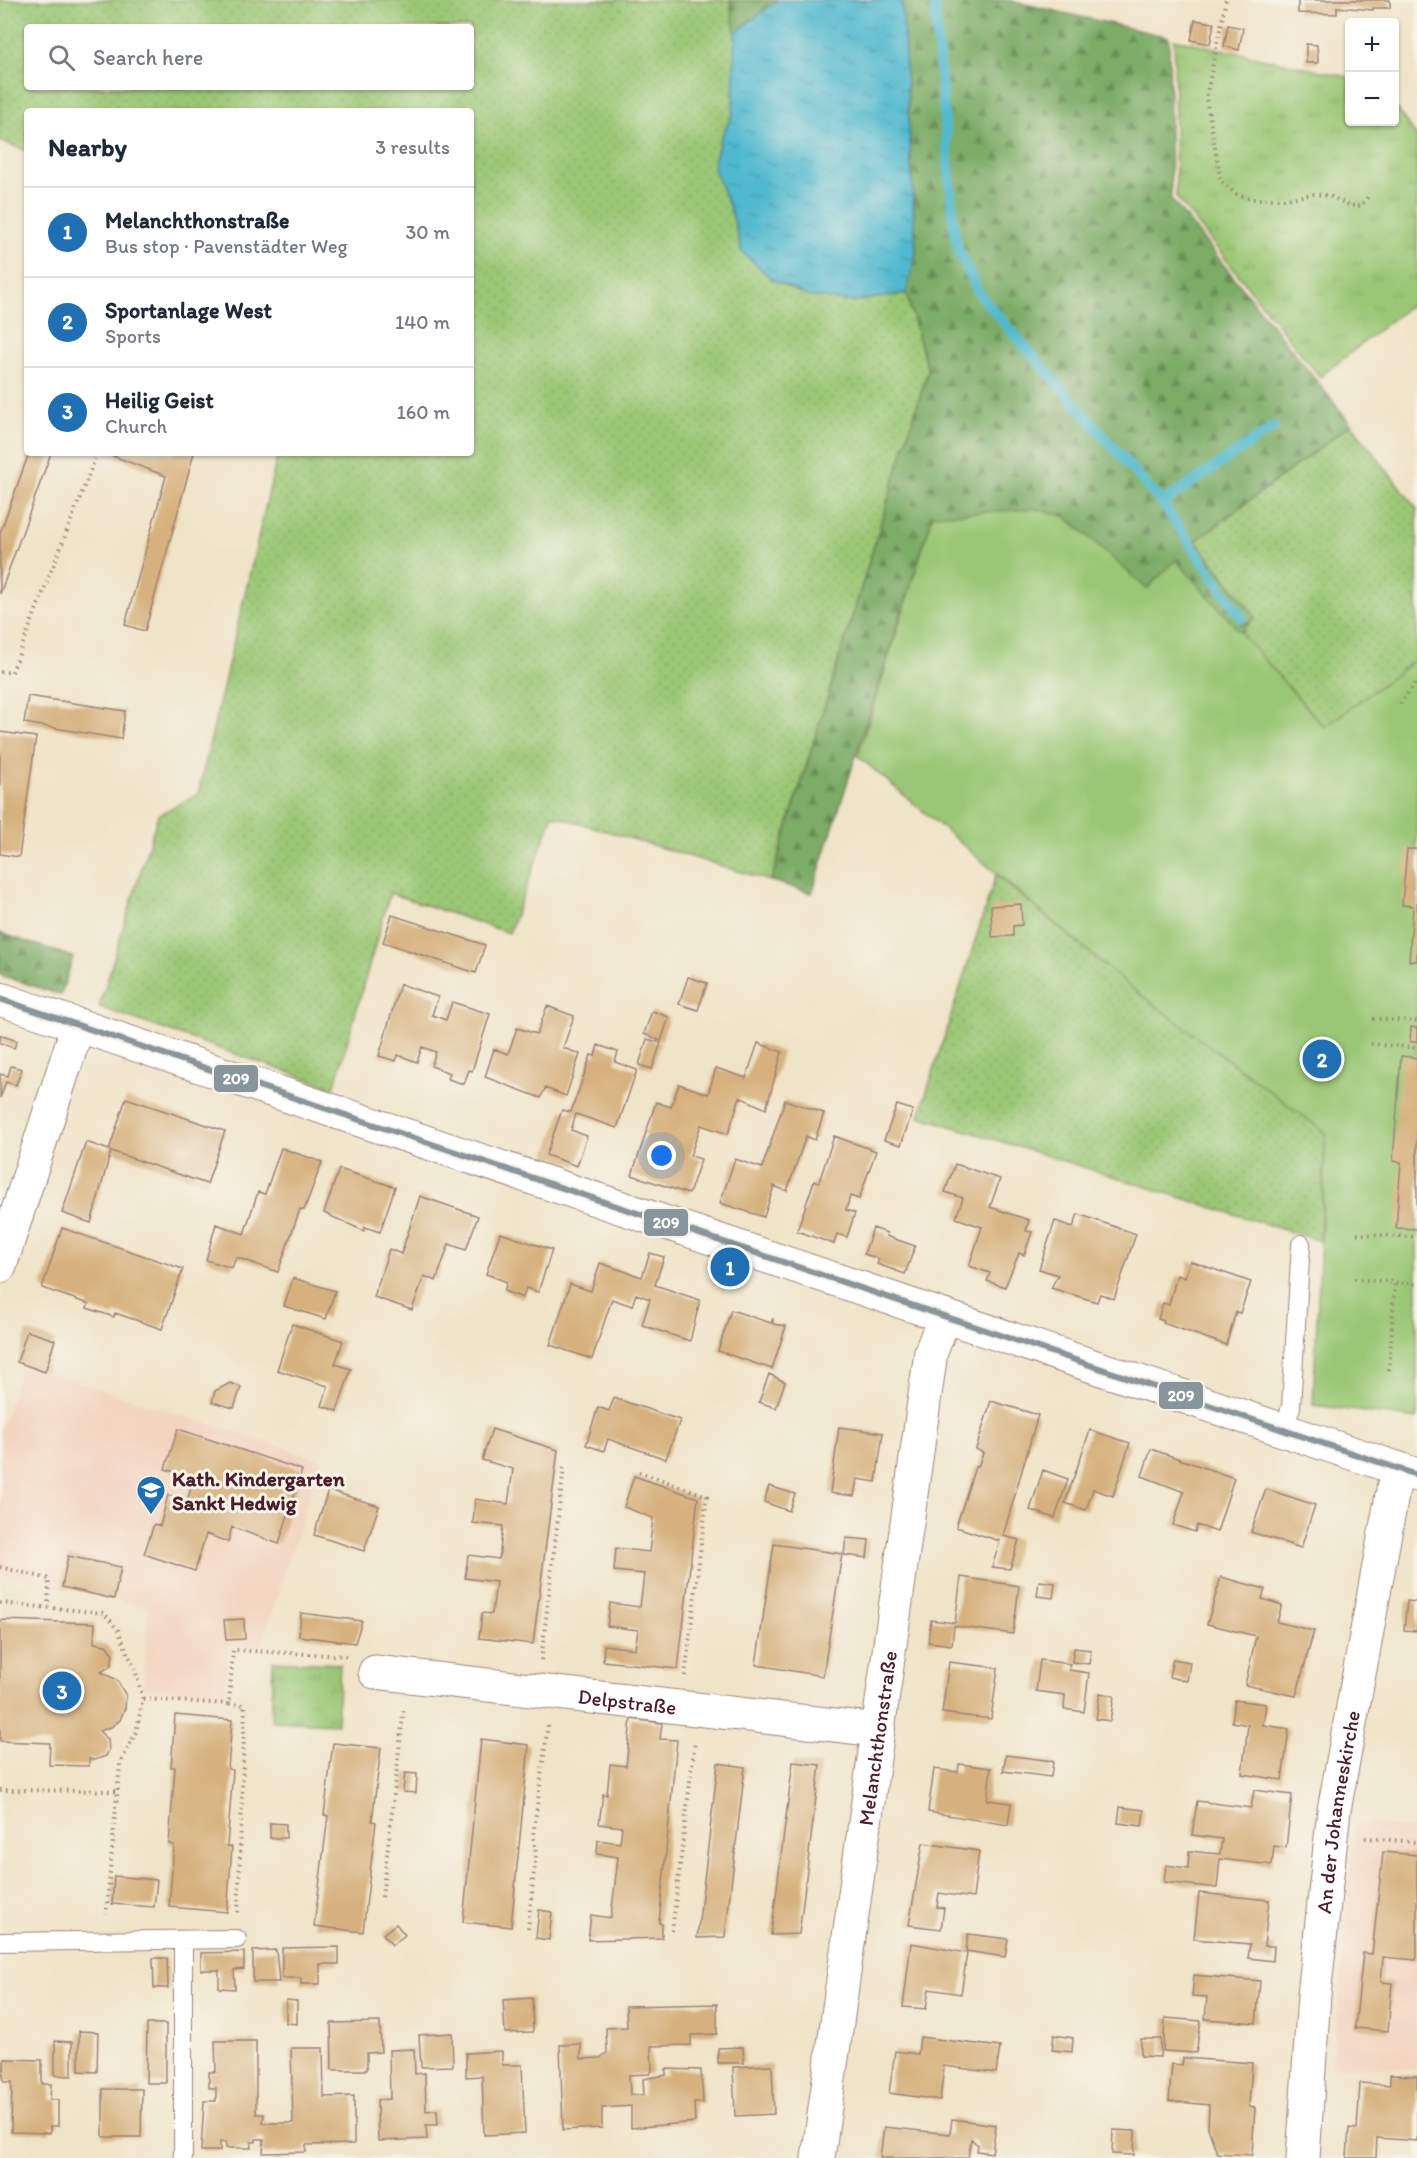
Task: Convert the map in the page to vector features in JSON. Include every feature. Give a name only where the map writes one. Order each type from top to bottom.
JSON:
[{"type":"street","points":[[0,999],[1407,1472]]},
{"type":"street","points":[[0,1266],[78,1025]]},
{"type":"street","name":"Melanchthonstraße","points":[[818,2158],[931,1353],[944,1318]]},
{"type":"street","name":"An der Johanneskirche","points":[[1303,2158],[1314,1995],[1331,1835],[1365,1637],[1407,1472]]},
{"type":"street","name":"Delpstraße","points":[[375,1672],[878,1730]]},
{"type":"lane","points":[[1283,1430],[1291,1407],[1300,1244]]},
{"type":"lane","points":[[0,1942],[237,1939]]},
{"type":"lane","points":[[183,1940],[183,2158]]},
{"type":"path","points":[[1226,0],[1206,98],[1221,181],[1236,194],[1253,199],[1285,199],[1314,194],[1330,196],[1351,206],[1361,206],[1370,194]]},
{"type":"path","points":[[0,672],[12,672],[95,459]]},
{"type":"path","points":[[1400,704],[1417,681]]},
{"type":"path","points":[[1373,1019],[1417,1021]]},
{"type":"path","points":[[1371,1044],[1417,1048]]},
{"type":"path","points":[[1357,1233],[1417,1237]]},
{"type":"path","points":[[1354,1279],[1417,1284]]},
{"type":"path","points":[[1389,1370],[1395,1282]]},
{"type":"path","points":[[528,1929],[536,1853],[533,1836],[564,1467]]},
{"type":"path","points":[[639,1472],[707,1496],[672,1931]]},
{"type":"path","points":[[0,1567],[49,1579],[48,1606]]},
{"type":"path","points":[[0,1603],[104,1613],[118,1630],[135,1670],[143,1699],[136,1732],[120,1764],[115,1791],[106,1902],[106,1939]]},
{"type":"path","points":[[229,1704],[233,1650],[351,1656],[375,1672]]},
{"type":"path","points":[[382,1897],[407,1676]]},
{"type":"path","points":[[143,1699],[245,1705],[237,1939]]},
{"type":"path","points":[[0,1790],[115,1791]]},
{"type":"path","points":[[1331,1835],[1417,1842]]},
{"type":"shaded area","name":"Kath. Kindergarten Sankt Hedwig","points":[[22,1364],[321,1460],[261,1646],[229,1645],[226,1693],[142,1689],[148,1608],[0,1573],[0,1432]]},
{"type":"shaded area","points":[[1355,1823],[1417,1829],[1417,2069],[1332,2066]]},
{"type":"green space","points":[[0,0],[730,0],[735,33],[733,114],[721,137],[733,216],[742,252],[853,302],[906,293],[928,370],[771,881],[553,815],[509,933],[390,893],[334,1088],[99,1007],[158,815],[198,794],[277,456],[474,456],[474,108],[24,108],[24,150],[0,141]]},
{"type":"green space","points":[[730,0],[778,0],[735,33]]},
{"type":"green space","points":[[902,0],[1007,0],[1169,37],[1171,199],[1351,424],[1196,541],[1255,616],[1240,633],[1176,561],[1147,589],[1065,516],[933,515],[812,893],[771,881],[928,370],[906,293],[916,253]]},
{"type":"green space","points":[[1174,39],[1345,76],[1345,126],[1399,126],[1399,112],[1417,137],[1417,300],[1320,377],[1176,197]]},
{"type":"green space","points":[[1351,424],[1417,509],[1417,659],[1324,727],[1240,633],[1255,617],[1195,541]]},
{"type":"green space","points":[[1036,509],[1065,516],[1147,589],[1176,560],[1324,727],[1417,659],[1417,1419],[1313,1405],[1326,1133],[1128,985],[858,756],[933,515]]},
{"type":"green space","points":[[996,875],[1128,985],[1326,1133],[1320,1241],[919,1116]]},
{"type":"green space","points":[[0,933],[73,957],[61,995],[0,975]]},
{"type":"green space","points":[[273,1661],[340,1664],[337,1724],[271,1721]]},
{"type":"water","points":[[778,0],[902,0],[916,253],[906,293],[853,302],[807,296],[772,279],[742,252],[733,216],[713,166],[721,137],[733,114],[735,33]]},
{"type":"building","points":[[1298,0],[1390,0],[1390,8],[1373,8],[1373,10],[1337,7],[1337,14],[1298,13]]},
{"type":"building","points":[[1195,20],[1214,23],[1210,44],[1191,40]]},
{"type":"building","points":[[1228,25],[1243,28],[1239,50],[1224,46]]},
{"type":"building","points":[[1306,44],[1317,45],[1318,63],[1306,63]]},
{"type":"building","points":[[28,456],[50,456],[0,594],[0,533]]},
{"type":"building","points":[[113,456],[193,456],[145,631],[125,625],[166,476]]},
{"type":"building","points":[[28,696],[125,711],[121,739],[24,723]]},
{"type":"building","points":[[0,732],[36,737],[19,857],[0,854]]},
{"type":"building","points":[[1407,849],[1417,849],[1417,961],[1409,961],[1413,906],[1402,905]]},
{"type":"building","points":[[1021,904],[1022,925],[1013,926],[1013,936],[992,937],[991,906]]},
{"type":"building","points":[[392,915],[485,945],[476,973],[383,942]]},
{"type":"building","points":[[688,977],[707,983],[698,1010],[679,1004]]},
{"type":"building","points":[[400,984],[438,997],[432,1015],[446,1020],[452,1002],[490,1014],[472,1071],[469,1070],[464,1084],[448,1079],[450,1073],[431,1066],[436,1052],[422,1047],[417,1062],[398,1055],[396,1061],[379,1056]]},
{"type":"building","points":[[547,1006],[574,1016],[563,1048],[580,1054],[566,1096],[545,1088],[541,1098],[485,1077],[494,1049],[508,1054],[517,1028],[537,1034]]},
{"type":"building","points":[[652,1011],[669,1017],[661,1041],[644,1034]]},
{"type":"building","points":[[1411,1027],[1417,1028],[1417,1042],[1410,1042]]},
{"type":"building","points":[[0,1035],[17,1041],[14,1048],[0,1043]]},
{"type":"building","points":[[647,1039],[661,1043],[652,1069],[639,1065]]},
{"type":"building","points":[[758,1043],[782,1052],[766,1109],[740,1097],[728,1134],[701,1125],[690,1156],[701,1159],[689,1194],[632,1175],[656,1102],[671,1107],[679,1084],[708,1094],[716,1068],[746,1078]]},
{"type":"building","points":[[598,1045],[618,1052],[615,1062],[637,1070],[617,1128],[576,1114],[571,1130],[587,1136],[577,1166],[546,1155],[562,1110],[571,1112],[591,1055],[595,1056]]},
{"type":"building","points":[[1401,1056],[1417,1058],[1417,1229],[1396,1228],[1401,1162],[1393,1161]]},
{"type":"building","points":[[11,1066],[22,1069],[16,1085],[6,1082],[0,1098],[0,1074],[8,1076]]},
{"type":"building","points":[[126,1098],[225,1131],[207,1184],[111,1151],[91,1223],[62,1213],[86,1142],[109,1150]]},
{"type":"building","points":[[785,1100],[824,1113],[815,1140],[806,1136],[787,1191],[774,1186],[764,1217],[720,1203],[735,1159],[762,1168]]},
{"type":"building","points":[[897,1105],[913,1110],[901,1145],[884,1140]]},
{"type":"building","points":[[834,1136],[876,1151],[859,1199],[850,1196],[846,1210],[855,1213],[847,1237],[837,1234],[834,1244],[797,1231],[814,1181],[819,1182]]},
{"type":"building","points":[[281,1148],[322,1162],[304,1210],[300,1209],[278,1272],[236,1257],[232,1268],[206,1260],[216,1224],[244,1234],[258,1192],[265,1194]]},
{"type":"building","points":[[955,1164],[1000,1179],[990,1207],[1029,1220],[1026,1231],[1032,1232],[1024,1255],[1019,1253],[1005,1287],[987,1281],[990,1273],[969,1266],[982,1227],[956,1218],[963,1198],[945,1192]]},
{"type":"building","points":[[339,1169],[395,1187],[380,1232],[365,1227],[364,1231],[324,1213]]},
{"type":"building","points":[[420,1196],[478,1216],[466,1250],[449,1244],[436,1281],[424,1276],[412,1310],[374,1297],[389,1249],[401,1254]]},
{"type":"building","points":[[1078,1214],[1136,1234],[1114,1299],[1100,1294],[1097,1302],[1051,1288],[1058,1275],[1039,1269],[1055,1221],[1073,1227]]},
{"type":"building","points":[[62,1228],[183,1269],[162,1329],[115,1313],[114,1317],[87,1308],[89,1304],[42,1288]]},
{"type":"building","points":[[873,1228],[887,1233],[886,1236],[915,1246],[905,1274],[877,1264],[879,1259],[864,1254]]},
{"type":"building","points":[[500,1233],[552,1250],[538,1292],[526,1288],[523,1298],[504,1291],[507,1282],[486,1274]]},
{"type":"building","points":[[650,1253],[664,1257],[655,1285],[700,1300],[690,1341],[642,1325],[650,1299],[636,1294],[632,1306],[612,1299],[592,1359],[550,1345],[570,1284],[591,1291],[600,1263],[642,1277]]},
{"type":"building","points":[[1190,1261],[1251,1282],[1240,1313],[1236,1312],[1226,1345],[1163,1323],[1164,1321],[1158,1319],[1163,1303],[1169,1305],[1177,1275],[1185,1278]]},
{"type":"building","points":[[293,1278],[335,1291],[326,1319],[284,1306]]},
{"type":"building","points":[[731,1310],[771,1323],[773,1318],[773,1324],[786,1326],[772,1369],[718,1351]]},
{"type":"building","points":[[292,1324],[343,1341],[335,1364],[351,1369],[337,1411],[322,1406],[328,1386],[277,1370]]},
{"type":"building","points":[[27,1331],[55,1340],[45,1372],[17,1362]]},
{"type":"building","points":[[769,1374],[785,1382],[776,1408],[759,1402]]},
{"type":"building","points":[[230,1383],[241,1387],[234,1408],[212,1402],[215,1391]]},
{"type":"building","points":[[614,1398],[680,1420],[666,1459],[608,1439],[604,1451],[586,1445],[598,1407],[609,1411]]},
{"type":"building","points":[[991,1401],[1038,1415],[1003,1536],[1019,1540],[1010,1569],[992,1567],[1000,1541],[956,1527],[975,1467],[978,1467],[983,1453],[976,1449]]},
{"type":"building","points":[[839,1427],[883,1433],[876,1482],[857,1479],[854,1496],[830,1493]]},
{"type":"building","points":[[178,1429],[302,1470],[279,1544],[232,1527],[228,1542],[206,1534],[195,1571],[144,1554],[154,1524],[160,1526],[168,1495],[187,1501],[194,1478],[165,1469]]},
{"type":"building","points":[[492,1429],[558,1450],[533,1644],[479,1638],[482,1613],[492,1614],[496,1582],[465,1578],[468,1555],[499,1559],[503,1526],[473,1523],[475,1499],[508,1504],[513,1469],[482,1460]]},
{"type":"building","points":[[1090,1430],[1130,1443],[1113,1496],[1093,1489],[1086,1510],[1065,1503]]},
{"type":"building","points":[[1151,1449],[1234,1478],[1217,1532],[1197,1525],[1195,1532],[1173,1525],[1184,1492],[1142,1476]]},
{"type":"building","points":[[1043,1470],[1068,1479],[1055,1518],[1030,1510]]},
{"type":"building","points":[[634,1476],[698,1498],[678,1669],[603,1661],[604,1645],[635,1649],[638,1630],[607,1626],[610,1603],[640,1607],[644,1574],[614,1571],[616,1548],[649,1552],[653,1518],[624,1507]]},
{"type":"building","points":[[769,1486],[795,1494],[789,1511],[764,1502]]},
{"type":"building","points":[[1266,1489],[1315,1505],[1301,1548],[1251,1532]]},
{"type":"building","points":[[328,1490],[379,1506],[364,1551],[314,1535]]},
{"type":"building","points":[[846,1538],[869,1540],[867,1558],[844,1555]]},
{"type":"building","points":[[774,1544],[842,1554],[823,1676],[756,1665]]},
{"type":"building","points":[[68,1556],[121,1567],[114,1599],[62,1587]]},
{"type":"building","points":[[961,1577],[1019,1586],[1013,1634],[954,1626],[952,1645],[928,1642],[931,1620],[955,1623]]},
{"type":"building","points":[[1221,1577],[1265,1589],[1262,1599],[1282,1605],[1277,1622],[1314,1631],[1296,1696],[1245,1685],[1256,1636],[1207,1624]]},
{"type":"building","points":[[1039,1581],[1055,1583],[1053,1598],[1037,1596]]},
{"type":"building","points":[[1407,1601],[1417,1602],[1417,1631],[1404,1630]]},
{"type":"building","points":[[301,1613],[362,1621],[355,1643],[299,1636]]},
{"type":"building","points":[[244,1619],[245,1639],[226,1640],[224,1620]]},
{"type":"building","points":[[0,1620],[95,1623],[94,1643],[106,1645],[113,1654],[111,1666],[101,1672],[117,1680],[126,1696],[125,1708],[120,1720],[111,1727],[99,1731],[108,1739],[109,1750],[106,1756],[95,1760],[89,1759],[89,1766],[49,1765],[50,1743],[0,1741]]},
{"type":"building","points":[[1074,1648],[1091,1650],[1089,1664],[1072,1662]]},
{"type":"building","points":[[1173,1659],[1190,1662],[1187,1681],[1169,1677]]},
{"type":"building","points":[[1040,1660],[1070,1664],[1069,1670],[1089,1673],[1084,1712],[1064,1709],[1065,1695],[1036,1691]]},
{"type":"building","points":[[949,1662],[998,1668],[991,1719],[942,1713]]},
{"type":"building","points":[[1100,1693],[1114,1696],[1110,1721],[1096,1719]]},
{"type":"building","points":[[1235,1700],[1266,1704],[1263,1725],[1289,1729],[1282,1780],[1242,1774],[1248,1725],[1232,1722]]},
{"type":"building","points":[[175,1715],[232,1720],[228,1769],[233,1770],[227,1846],[232,1847],[227,1912],[169,1907],[174,1845],[169,1844],[175,1767],[171,1767]]},
{"type":"building","points":[[631,1719],[662,1723],[660,1739],[677,1740],[659,1923],[662,1924],[662,1938],[588,1940],[591,1915],[611,1918],[618,1857],[597,1854],[598,1840],[620,1843],[622,1827],[599,1824],[603,1794],[607,1795],[610,1764],[626,1766]]},
{"type":"building","points":[[481,1739],[529,1745],[511,1927],[463,1922]]},
{"type":"building","points":[[333,1743],[381,1748],[372,1821],[376,1822],[363,1932],[314,1926],[328,1816],[324,1815]]},
{"type":"building","points":[[1006,1755],[1053,1761],[1051,1777],[1003,1771]]},
{"type":"building","points":[[793,1762],[820,1765],[799,1934],[771,1935]]},
{"type":"building","points":[[718,1763],[745,1767],[725,1937],[697,1938]]},
{"type":"building","points":[[959,1764],[991,1768],[987,1800],[1011,1803],[1008,1825],[928,1812],[934,1769],[958,1772]]},
{"type":"building","points":[[405,1773],[417,1774],[416,1793],[403,1792]]},
{"type":"building","points":[[1254,1790],[1292,1795],[1286,1848],[1274,1846],[1272,1865],[1220,1859],[1217,1888],[1164,1882],[1166,1865],[1188,1868],[1189,1851],[1220,1854],[1222,1839],[1192,1835],[1197,1801],[1251,1808]]},
{"type":"building","points":[[1120,1807],[1144,1810],[1142,1826],[1118,1823]]},
{"type":"building","points":[[270,1823],[286,1824],[286,1838],[270,1838]]},
{"type":"building","points":[[923,1843],[979,1851],[973,1898],[939,1893],[937,1907],[944,1908],[941,1929],[909,1925]]},
{"type":"building","points":[[1383,1852],[1417,1855],[1416,1960],[1383,1957],[1381,1982],[1392,1983],[1388,2031],[1355,2028],[1363,1953],[1372,1954]]},
{"type":"building","points":[[114,1876],[157,1880],[154,1907],[112,1904]]},
{"type":"building","points":[[1199,1893],[1269,1900],[1264,1946],[1274,1946],[1273,1961],[1248,1958],[1250,1944],[1194,1939]]},
{"type":"building","points":[[539,1910],[552,1912],[549,1940],[536,1938]]},
{"type":"building","points":[[396,1924],[405,1935],[392,1945],[383,1934]]},
{"type":"building","points":[[968,1934],[1008,1939],[1005,1957],[966,1951]]},
{"type":"building","points":[[911,1943],[967,1953],[961,1994],[929,1989],[926,2009],[903,2007]]},
{"type":"building","points":[[339,1947],[339,1964],[320,1964],[320,1984],[301,1984],[301,1978],[282,1978],[282,1948]]},
{"type":"building","points":[[276,1950],[279,1982],[253,1982],[253,1951]]},
{"type":"building","points":[[244,1952],[244,1969],[234,1970],[235,1989],[219,1988],[219,1970],[201,1970],[201,1953]]},
{"type":"building","points":[[153,1958],[167,1958],[168,1988],[154,1988]]},
{"type":"building","points":[[1194,1975],[1260,1981],[1256,2023],[1205,2019],[1207,1997],[1192,1996]]},
{"type":"building","points":[[532,1998],[533,2032],[505,2033],[503,2000]]},
{"type":"building","points":[[286,2000],[297,2001],[297,2024],[286,2023]]},
{"type":"building","points":[[717,2004],[717,2034],[691,2035],[691,2045],[651,2046],[652,2071],[649,2074],[629,2075],[630,2095],[644,2095],[643,2079],[666,2075],[666,2069],[701,2070],[703,2103],[694,2103],[695,2122],[631,2128],[631,2106],[602,2108],[602,2128],[563,2130],[560,2045],[581,2044],[581,2059],[600,2058],[607,2053],[606,2028],[627,2027],[626,2006]]},
{"type":"building","points":[[1165,2018],[1201,2021],[1196,2053],[1163,2051]]},
{"type":"building","points":[[380,2022],[381,2052],[367,2053],[367,2070],[332,2070],[331,2023]]},
{"type":"building","points":[[147,2024],[166,2024],[166,2083],[146,2083]]},
{"type":"building","points":[[79,2031],[98,2032],[97,2072],[79,2071]]},
{"type":"building","points":[[452,2033],[453,2066],[421,2067],[419,2035]]},
{"type":"building","points":[[1054,2035],[1073,2038],[1072,2052],[1052,2050]]},
{"type":"building","points":[[920,2037],[1000,2047],[996,2073],[944,2066],[940,2100],[889,2093],[895,2051],[918,2054]]},
{"type":"building","points":[[1141,2039],[1161,2039],[1160,2057],[1141,2056]]},
{"type":"building","points":[[55,2041],[72,2042],[72,2076],[55,2075]]},
{"type":"building","points":[[215,2041],[256,2041],[256,2114],[264,2114],[263,2123],[293,2123],[291,2048],[323,2048],[324,2097],[354,2096],[354,2144],[306,2145],[306,2152],[263,2153],[264,2139],[256,2139],[256,2142],[251,2142],[251,2148],[226,2148],[226,2142],[220,2142],[220,2151],[201,2151],[204,2101],[216,2101],[216,2088],[209,2088],[209,2072],[216,2072]]},
{"type":"building","points":[[743,2047],[744,2063],[718,2063],[718,2048]]},
{"type":"building","points":[[414,2049],[415,2074],[425,2073],[426,2111],[437,2110],[438,2125],[426,2125],[427,2139],[378,2141],[377,2100],[390,2099],[389,2050]]},
{"type":"building","points":[[502,2051],[502,2065],[522,2065],[525,2133],[484,2135],[482,2076],[466,2077],[466,2053]]},
{"type":"building","points":[[1183,2058],[1252,2063],[1249,2107],[1255,2108],[1252,2155],[1217,2153],[1208,2128],[1209,2105],[1169,2101],[1172,2064],[1182,2065]]},
{"type":"building","points":[[4,2059],[42,2060],[42,2084],[51,2084],[50,2100],[58,2100],[58,2126],[50,2126],[50,2133],[11,2132],[12,2082],[4,2082],[2,2070],[4,2070]]},
{"type":"building","points":[[772,2065],[774,2114],[735,2116],[733,2067]]},
{"type":"building","points":[[1390,2075],[1417,2076],[1417,2141],[1377,2138],[1376,2158],[1347,2158],[1349,2128],[1357,2129],[1360,2083],[1390,2085]]},
{"type":"building","points":[[103,2089],[142,2089],[141,2137],[103,2137]]},
{"type":"building","points":[[952,2119],[996,2125],[992,2153],[977,2151],[978,2145],[971,2139],[968,2158],[880,2158],[884,2127],[950,2134]]},
{"type":"building","points":[[1113,2130],[1135,2131],[1134,2155],[1112,2154]]},
{"type":"waterway","points":[[934,0],[954,227],[958,250],[980,295],[1162,503],[1242,618]]},
{"type":"waterway","points":[[1162,503],[1274,427]]},
{"type":"transit line","name":"209","points":[[0,999],[1417,1475]]},
{"type":"place","name":"Sportanlage West","points":[[1322,1059]]},
{"type":"place","name":"Melanchthonstraße","points":[[730,1267]]},
{"type":"place","name":"Kath. Kindergarten Sankt Hedwig","points":[[151,1516]]},
{"type":"place","name":"Heilig Geist","points":[[62,1691]]}]
